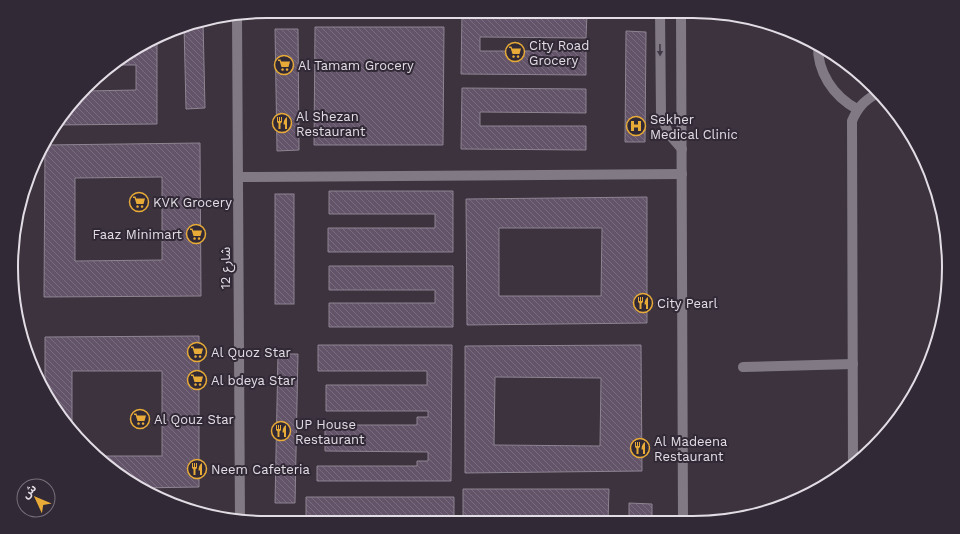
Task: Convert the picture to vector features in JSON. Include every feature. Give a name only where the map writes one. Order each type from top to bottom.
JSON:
[{"type":"street","points":[[660,18],[661,114],[668,133],[682,149]]},
{"type":"street","points":[[681,18],[683,516]]},
{"type":"street","name":"شارع 12","points":[[237,20],[240,514]]},
{"type":"street","points":[[819,51],[819,58],[826,79],[839,96],[857,109]]},
{"type":"street","points":[[853,458],[852,121],[857,109],[865,100],[873,96]]},
{"type":"street","points":[[238,177],[682,174]]},
{"type":"street","points":[[743,367],[853,364]]},
{"type":"building","points":[[462,18],[587,18],[586,38],[480,37],[480,51],[586,51],[586,75],[461,74]]},
{"type":"building","points":[[203,26],[205,108],[186,109],[184,32]]},
{"type":"building","points":[[315,27],[444,27],[443,145],[314,145]]},
{"type":"building","points":[[275,29],[298,29],[299,150],[277,151]]},
{"type":"building","points":[[626,31],[646,32],[645,142],[625,142]]},
{"type":"building","points":[[157,44],[157,124],[63,125],[69,115],[91,91],[136,90],[136,65],[121,65],[142,51]]},
{"type":"building","points":[[462,88],[586,89],[586,113],[480,112],[480,126],[586,126],[586,150],[461,149]]},
{"type":"building","points":[[200,143],[201,296],[44,297],[45,155],[50,145]],"holes":[[[162,177],[162,260],[75,261],[75,178]]]},
{"type":"building","points":[[329,191],[453,191],[453,252],[328,252],[328,228],[435,228],[435,214],[329,214]]},
{"type":"building","points":[[275,194],[294,194],[294,304],[275,304]]},
{"type":"building","points":[[647,197],[647,323],[467,325],[466,199]],"holes":[[[499,228],[602,228],[601,296],[499,296]]]},
{"type":"building","points":[[329,266],[453,266],[453,327],[329,327],[329,303],[435,303],[435,290],[329,290]]},
{"type":"building","points":[[199,336],[199,487],[152,488],[142,483],[115,465],[105,456],[162,456],[162,371],[72,371],[72,422],[51,392],[45,379],[45,337]]},
{"type":"building","points":[[318,345],[452,345],[451,481],[317,481],[317,466],[417,466],[417,461],[428,461],[428,452],[325,451],[325,425],[417,425],[417,417],[428,417],[428,411],[326,411],[326,385],[427,385],[427,371],[318,371]]},
{"type":"building","points":[[641,345],[642,471],[465,473],[465,346]],"holes":[[[495,377],[601,378],[600,446],[494,445]]]},
{"type":"building","points":[[278,354],[298,354],[295,503],[275,503]]},
{"type":"building","points":[[463,489],[609,489],[608,516],[463,516]]},
{"type":"building","points":[[306,497],[454,497],[454,516],[306,516]]},
{"type":"building","points":[[629,503],[652,504],[652,516],[629,516]]},
{"type":"place","name":"City Road Grocery","points":[[515,52]]},
{"type":"place","name":"Al Tamam Grocery","points":[[284,65]]},
{"type":"place","name":"Al Shezan Restaurant","points":[[282,123]]},
{"type":"place","name":"Sekher Medical Clinic","points":[[636,126]]},
{"type":"place","name":"KVK Grocery","points":[[139,202]]},
{"type":"place","name":"Faaz Minimart","points":[[196,234]]},
{"type":"place","name":"City Pearl","points":[[643,303]]},
{"type":"place","name":"Al Quoz Star","points":[[197,352]]},
{"type":"place","name":"Al bdeya Star","points":[[197,380]]},
{"type":"place","name":"Al Qouz Star","points":[[140,419]]},
{"type":"place","name":"UP House Restaurant","points":[[281,431]]},
{"type":"place","name":"Al Madeena Restaurant","points":[[640,448]]},
{"type":"place","name":"Neem Cafeteria","points":[[197,469]]}]
